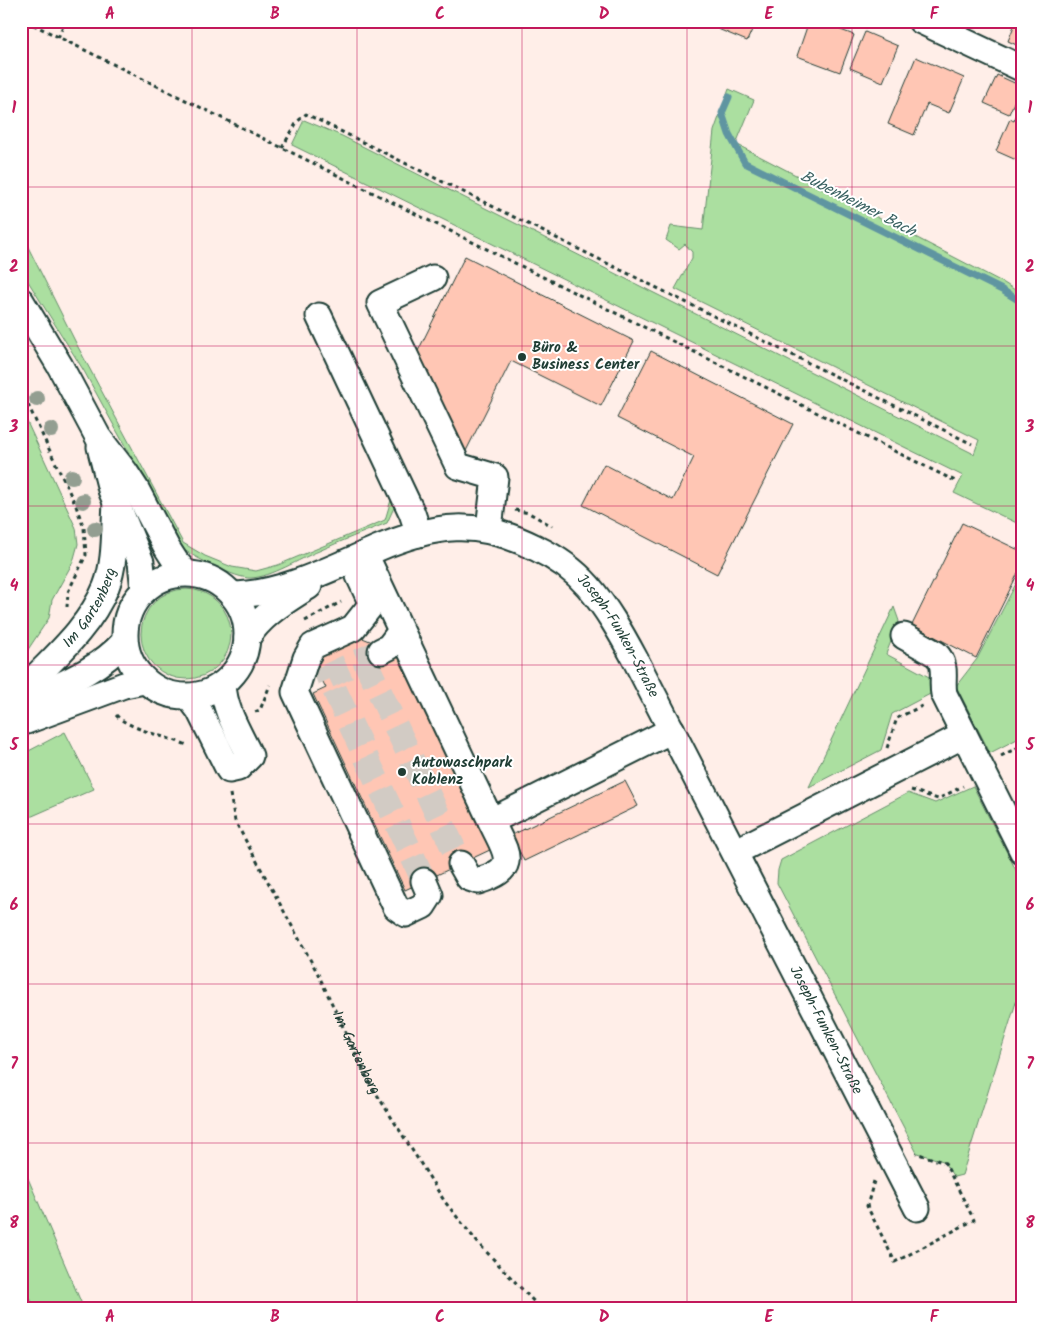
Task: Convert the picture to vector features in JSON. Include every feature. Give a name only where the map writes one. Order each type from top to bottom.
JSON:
[{"type":"street","points":[[921,21],[1023,69]]},
{"type":"street","points":[[433,278],[380,303],[458,466],[495,477],[489,529]]},
{"type":"street","name":"Im Gartenberg","points":[[21,302],[60,366],[98,437],[125,472],[167,548],[186,573]]},
{"type":"street","points":[[319,316],[412,513],[419,534]]},
{"type":"street","name":"Im Gartenberg","points":[[98,437],[106,473],[116,503],[137,551],[143,575],[144,590]]},
{"type":"street","name":"Im Gartenberg","points":[[21,692],[90,617],[106,586],[112,555],[116,503]]},
{"type":"street","name":"Joseph-Funken-Straße","points":[[232,595],[264,592],[436,529],[489,529],[518,538],[547,553],[566,566],[587,585],[605,607],[620,632],[917,1208]]},
{"type":"street","points":[[351,561],[372,604],[353,628],[313,646],[306,658],[295,692],[396,907],[406,914],[423,906],[430,895],[424,881]]},
{"type":"street","points":[[351,561],[401,631],[491,821],[507,861],[502,871],[478,881],[469,878],[461,864]]},
{"type":"street","name":"Joseph-Funken-Straße","points":[[247,638],[254,627],[270,612],[351,561]]},
{"type":"street","points":[[186,573],[200,574],[212,578],[232,595],[246,623],[247,638],[240,664],[223,684],[213,691],[189,697],[173,696],[158,690],[144,681],[134,670],[124,642],[128,613],[135,600],[144,590],[157,581],[186,573]]},
{"type":"street","points":[[381,651],[389,648],[401,631]]},
{"type":"street","points":[[904,636],[940,658],[944,672],[942,686],[944,694],[1023,852]]},
{"type":"street","points":[[21,704],[101,663],[124,642]]},
{"type":"street","points":[[21,723],[133,682],[144,681]]},
{"type":"street","points":[[189,697],[199,710],[229,770],[238,768],[250,756],[227,708],[223,684]]},
{"type":"street","points":[[491,821],[672,730]]},
{"type":"street","points":[[735,852],[964,734]]},
{"type":"path","points":[[26,21],[955,481]]},
{"type":"path","points":[[58,38],[65,21]]},
{"type":"path","points":[[282,148],[298,122],[306,114],[972,444]]},
{"type":"path","points":[[21,390],[76,506],[84,528],[86,554],[68,592],[66,604],[77,632]]},
{"type":"path","points":[[300,626],[304,621],[365,588]]},
{"type":"path","points":[[234,722],[260,710],[272,681]]},
{"type":"path","points":[[105,692],[116,715],[121,720],[144,730],[187,745],[211,733]]},
{"type":"path","points":[[885,752],[897,718],[944,694]]},
{"type":"path","name":"Im Gartenberg","points":[[238,768],[228,783],[235,821],[318,974],[369,1082],[445,1202],[478,1243],[541,1309]]},
{"type":"path","points":[[908,790],[938,799],[984,775]]},
{"type":"path","points":[[876,1175],[867,1206],[895,1262],[974,1220],[945,1163],[915,1153]]},
{"type":"green space","points":[[729,89],[754,100],[736,144],[1004,283],[1023,295],[1023,526],[954,493],[963,476],[292,145],[304,120],[342,136],[974,454],[979,440],[675,289],[692,258],[692,252],[685,244],[679,249],[666,240],[671,226],[703,230],[714,131]]},
{"type":"green space","points":[[21,233],[78,347],[183,543],[205,556],[232,567],[256,571],[278,565],[385,520],[391,500],[396,503],[387,523],[327,547],[276,571],[251,578],[236,575],[205,562],[181,548],[84,371],[21,270]]},
{"type":"green space","points":[[21,409],[76,528],[78,544],[73,562],[52,600],[49,618],[21,657]]},
{"type":"green space","points":[[1023,570],[1023,736],[990,753],[956,686],[977,659]]},
{"type":"green space","points":[[186,589],[203,593],[218,602],[227,617],[231,634],[227,651],[218,666],[203,675],[186,679],[169,675],[154,666],[145,651],[141,634],[145,617],[154,602],[169,593]]},
{"type":"green space","points":[[894,607],[899,621],[886,654],[931,678],[932,693],[892,714],[881,750],[809,787]]},
{"type":"green space","points":[[65,732],[94,789],[21,821],[21,755]]},
{"type":"green space","points":[[973,786],[1023,884],[1023,980],[962,1175],[954,1177],[943,1161],[917,1153],[777,883],[781,860],[908,793],[935,803]]},
{"type":"green space","points":[[21,1162],[84,1309],[35,1309],[21,1278]]},
{"type":"building","points":[[721,21],[756,21],[747,41],[718,29]]},
{"type":"building","points":[[809,21],[817,21],[854,35],[840,72],[797,56]]},
{"type":"building","points":[[1016,21],[1023,21],[1023,48],[1008,41]]},
{"type":"building","points":[[865,32],[898,46],[883,82],[850,68]]},
{"type":"building","points":[[916,57],[964,78],[949,113],[927,104],[914,135],[888,124]]},
{"type":"building","points":[[997,75],[1021,86],[1009,114],[984,103]]},
{"type":"building","points":[[1022,103],[1023,163],[996,151],[1010,119],[1014,121]]},
{"type":"building","name":"Büro & Business Center","points":[[465,256],[634,341],[601,406],[511,361],[465,453],[417,353]]},
{"type":"building","points":[[651,351],[793,424],[717,574],[583,505],[604,464],[673,500],[694,457],[617,418]]},
{"type":"building","points":[[962,523],[1023,552],[1023,563],[976,658],[912,625]]},
{"type":"building","name":"Autowaschpark Koblenz","points":[[360,637],[400,653],[492,849],[405,890],[313,694],[326,688],[317,670],[321,656]]},
{"type":"building","points":[[625,781],[638,806],[524,861],[512,835]]},
{"type":"waterway","name":"Bubenheimer Bach","points":[[729,97],[722,113],[729,134],[745,163],[1002,290],[1023,303]]},
{"type":"tunnel","points":[[381,651],[328,676],[424,881]]},
{"type":"tunnel","points":[[364,659],[461,864]]},
{"type":"place","name":"Büro & Business Center","points":[[522,357]]},
{"type":"place","name":"Autowaschpark Koblenz","points":[[402,772]]}]
